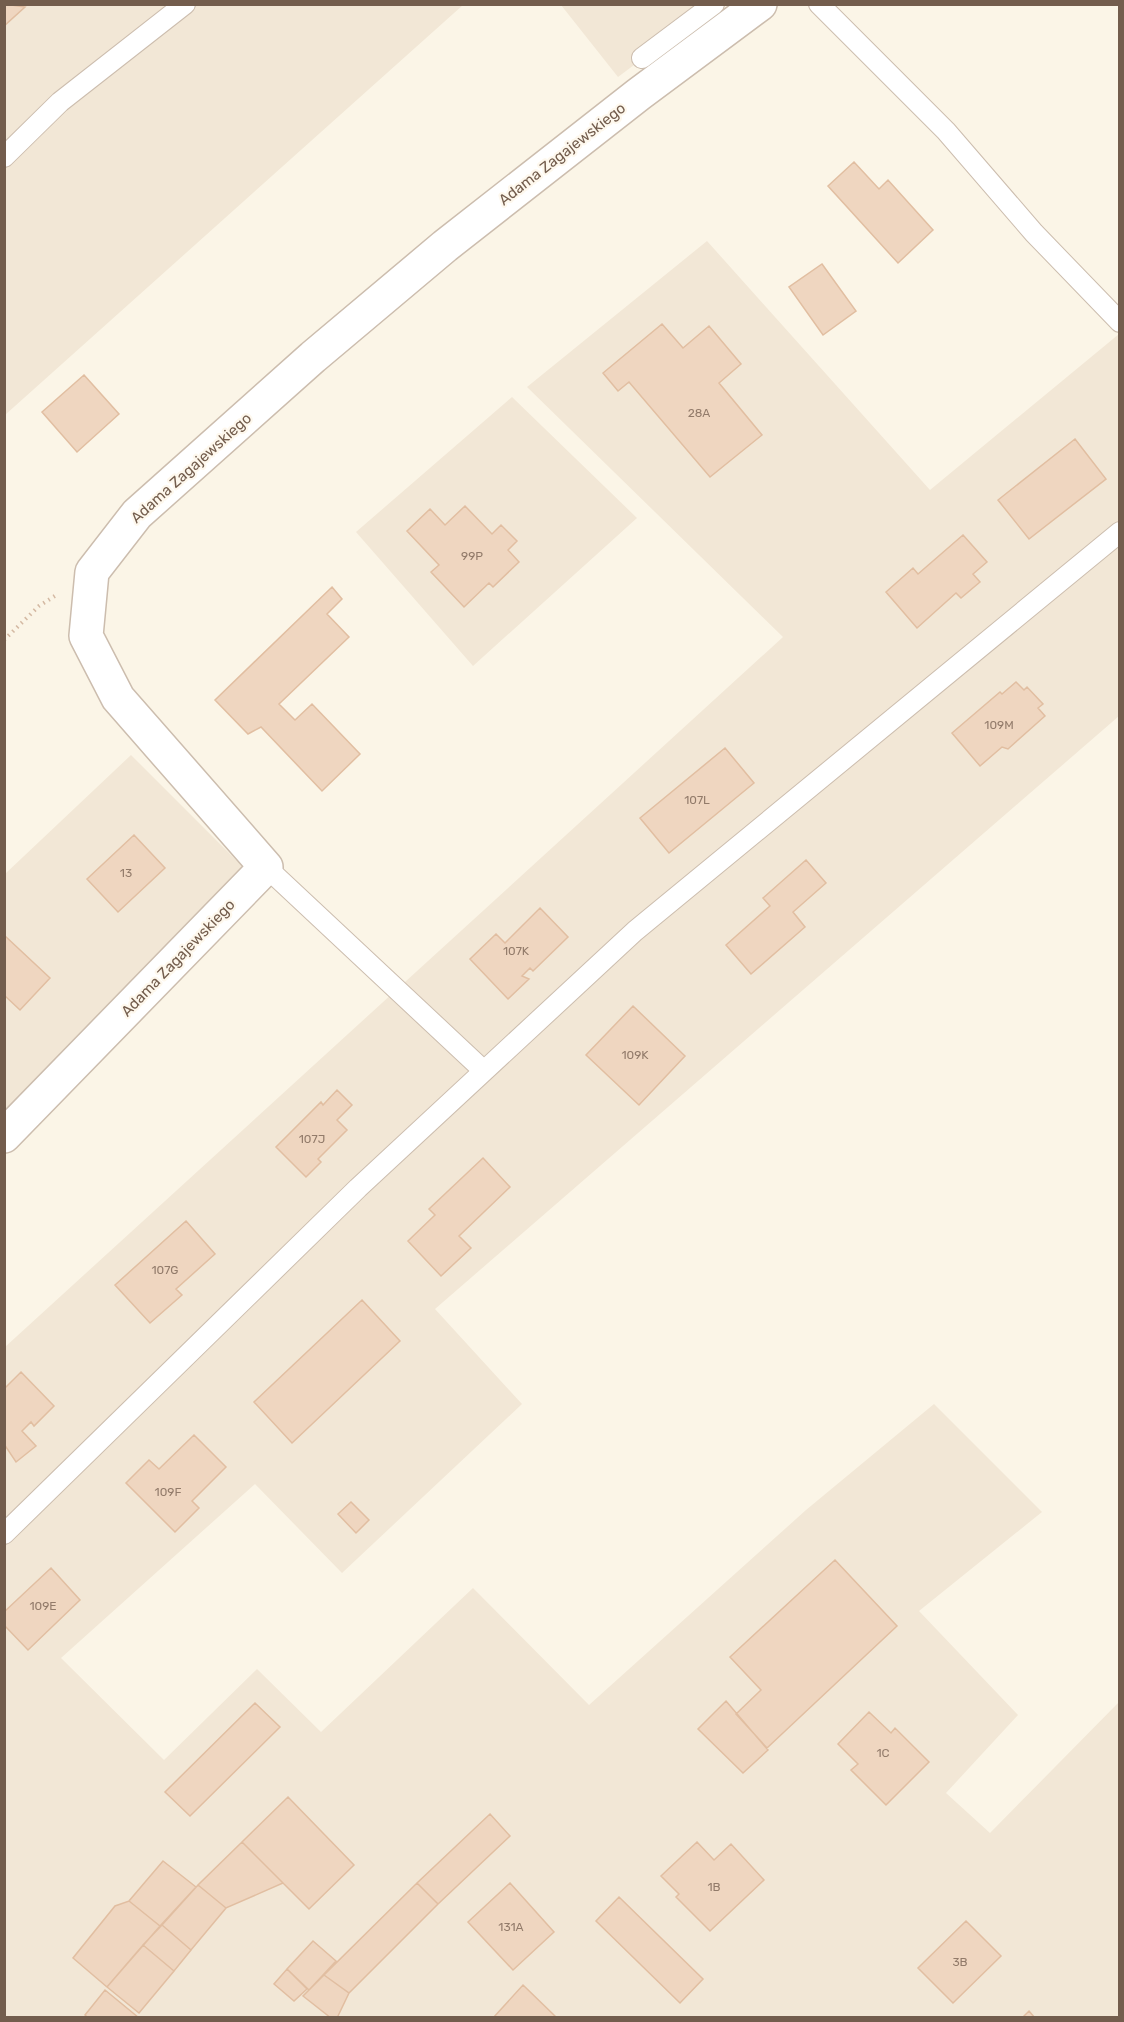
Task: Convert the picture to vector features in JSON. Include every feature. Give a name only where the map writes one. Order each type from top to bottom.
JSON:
[{"type":"street","name":"Adama Zagajewskiego","points":[[92,572],[137,514],[313,357],[473,224],[639,94],[760,4]]},
{"type":"street","points":[[92,572],[86,636],[118,698],[266,867]]},
{"type":"street","name":"Adama Zagajewskiego","points":[[4,1136],[266,867]]},
{"type":"lane","points":[[4,157],[60,102],[184,4]]},
{"type":"lane","points":[[642,58],[714,4]]},
{"type":"lane","points":[[819,4],[946,131],[1034,232],[1119,322]]},
{"type":"lane","points":[[4,1534],[358,1188],[635,931],[1119,532]]},
{"type":"lane","points":[[266,867],[484,1071]]},
{"type":"path","points":[[4,640],[39,606],[92,572]]},
{"type":"shaded area","points":[[5,5],[463,5],[5,415]]},
{"type":"shaded area","points":[[561,5],[714,5],[618,77]]},
{"type":"shaded area","points":[[707,241],[930,490],[1119,334],[1119,716],[435,1309],[522,1404],[342,1573],[255,1484],[61,1658],[164,1760],[257,1669],[321,1732],[473,1588],[589,1705],[806,1510],[934,1404],[1042,1512],[919,1611],[1018,1715],[946,1793],[990,1833],[1119,1702],[1119,2017],[5,2018],[5,1347],[783,637],[527,387]]},
{"type":"shaded area","points":[[512,397],[637,518],[473,666],[356,532]]},
{"type":"shaded area","points":[[131,755],[255,879],[5,1134],[5,874]]},
{"type":"building","points":[[4,4],[25,7],[4,26]]},
{"type":"building","points":[[854,162],[879,189],[888,180],[933,230],[898,263],[828,186]]},
{"type":"building","points":[[822,264],[856,311],[823,335],[789,287]]},
{"type":"building","points":[[662,324],[683,348],[709,326],[741,364],[719,383],[762,435],[710,477],[629,382],[618,391],[603,373]]},
{"type":"building","points":[[84,375],[119,414],[77,452],[42,412]]},
{"type":"building","points":[[1075,439],[1106,479],[1029,539],[998,500]]},
{"type":"building","points":[[465,506],[492,534],[501,525],[517,541],[508,550],[519,562],[493,587],[489,583],[464,607],[431,572],[439,565],[407,531],[430,509],[445,525]]},
{"type":"building","points":[[963,535],[987,562],[973,574],[980,582],[961,598],[956,593],[917,628],[886,592],[913,568],[918,574]]},
{"type":"building","points":[[332,587],[342,599],[327,614],[349,637],[279,704],[295,720],[312,704],[360,754],[322,791],[261,727],[248,734],[215,700]]},
{"type":"building","points":[[1016,682],[1024,690],[1027,687],[1043,704],[1038,708],[1045,716],[1008,749],[1002,747],[980,766],[952,733],[1000,692],[1002,694]]},
{"type":"building","points":[[725,748],[754,783],[669,853],[640,818]]},
{"type":"building","points":[[134,835],[165,868],[118,912],[87,879]]},
{"type":"building","points":[[806,860],[826,883],[793,912],[805,927],[751,974],[726,945],[770,906],[763,898]]},
{"type":"building","points":[[540,908],[568,937],[533,971],[530,968],[522,976],[529,979],[508,999],[470,959],[496,934],[505,943]]},
{"type":"building","points":[[4,935],[50,978],[20,1010],[4,995]]},
{"type":"building","points":[[633,1006],[685,1056],[639,1105],[586,1055]]},
{"type":"building","points":[[337,1090],[352,1105],[337,1120],[347,1130],[318,1159],[321,1162],[306,1177],[276,1147],[321,1102],[323,1105]]},
{"type":"building","points":[[483,1158],[510,1187],[459,1236],[471,1248],[441,1276],[408,1241],[435,1215],[429,1209]]},
{"type":"building","points":[[186,1221],[215,1254],[176,1289],[182,1295],[150,1323],[115,1285]]},
{"type":"building","points":[[362,1300],[400,1341],[292,1443],[254,1402]]},
{"type":"building","points":[[21,1372],[54,1406],[34,1426],[31,1422],[22,1431],[36,1446],[16,1462],[4,1444],[4,1389]]},
{"type":"building","points":[[194,1435],[226,1467],[192,1501],[199,1508],[175,1532],[126,1483],[149,1460],[159,1469]]},
{"type":"building","points":[[351,1502],[369,1520],[356,1533],[338,1514]]},
{"type":"building","points":[[835,1560],[897,1626],[767,1748],[736,1714],[761,1690],[730,1657]]},
{"type":"building","points":[[51,1568],[80,1600],[28,1650],[4,1625],[4,1612]]},
{"type":"building","points":[[726,1701],[768,1750],[743,1773],[698,1729]]},
{"type":"building","points":[[255,1703],[280,1727],[190,1816],[165,1792]]},
{"type":"building","points":[[869,1712],[891,1733],[895,1728],[929,1762],[886,1805],[851,1770],[858,1764],[838,1744]]},
{"type":"building","points":[[288,1797],[354,1865],[309,1909],[242,1842]]},
{"type":"building","points":[[490,1814],[510,1836],[438,1904],[417,1883]]},
{"type":"building","points":[[242,1842],[283,1883],[226,1908],[198,1885]]},
{"type":"building","points":[[697,1842],[714,1860],[731,1844],[764,1880],[710,1931],[676,1897],[679,1894],[661,1876]]},
{"type":"building","points":[[163,1861],[196,1887],[160,1926],[129,1901]]},
{"type":"building","points":[[417,1883],[438,1904],[349,1993],[324,1975]]},
{"type":"building","points":[[510,1883],[554,1932],[513,1970],[468,1922]]},
{"type":"building","points":[[198,1885],[226,1908],[191,1950],[162,1925]]},
{"type":"building","points":[[619,1897],[703,1979],[680,2003],[596,1921]]},
{"type":"building","points":[[129,1901],[160,1926],[107,1987],[73,1958],[115,1906]]},
{"type":"building","points":[[966,1921],[1001,1956],[953,2003],[918,1968]]},
{"type":"building","points":[[162,1925],[191,1950],[174,1971],[143,1945]]},
{"type":"building","points":[[313,1941],[336,1961],[309,1990],[287,1969]]},
{"type":"building","points":[[143,1945],[174,1971],[139,2013],[107,1987]]},
{"type":"building","points":[[287,1969],[307,1989],[294,2001],[274,1984]]},
{"type":"building","points":[[324,1975],[349,1993],[337,2018],[331,2018],[303,1996]]},
{"type":"building","points":[[523,1985],[557,2018],[493,2018]]},
{"type":"building","points":[[105,1990],[139,2018],[88,2018],[85,2015]]},
{"type":"building","points":[[1029,2011],[1035,2018],[1022,2018]]}]
